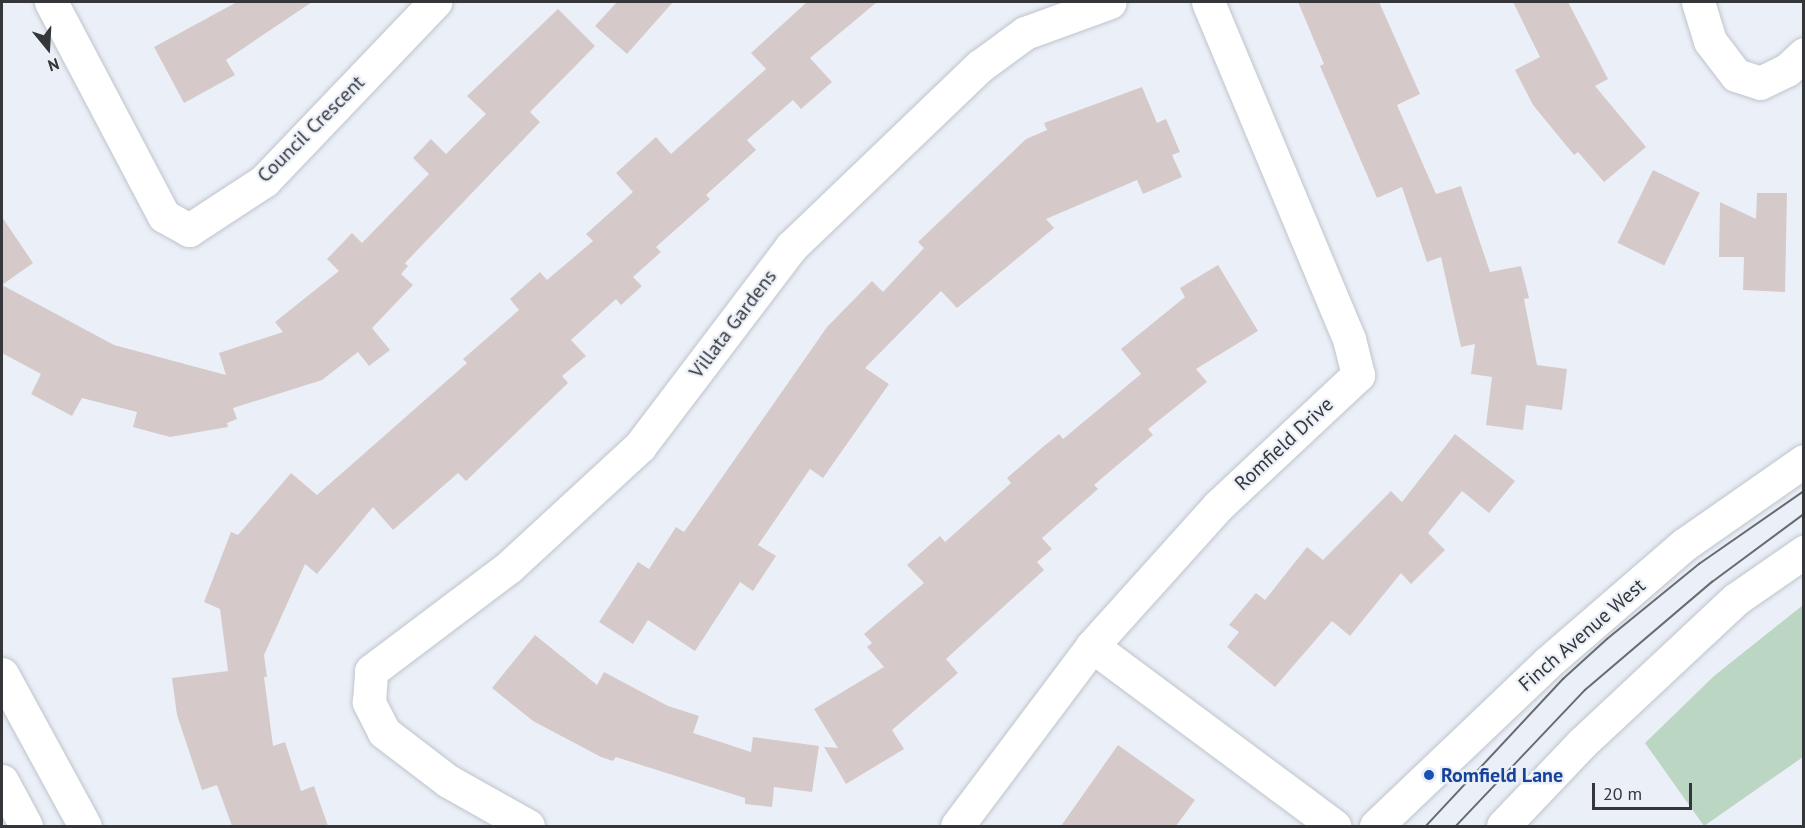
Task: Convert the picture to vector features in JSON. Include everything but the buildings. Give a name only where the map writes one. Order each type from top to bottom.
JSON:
[{"type":"street","name":"Council Crescent","points":[[51,2],[164,216],[189,230],[264,181],[435,2]]},
{"type":"street","name":"Villata Gardens","points":[[528,826],[448,781],[384,732],[369,702],[371,671],[509,567],[640,446],[791,247],[980,66],[1025,33],[1110,2]]},
{"type":"street","name":"Romfield Drive","points":[[957,826],[1092,646],[1218,506],[1358,375],[1349,339],[1208,2]]},
{"type":"street","points":[[1698,2],[1710,40],[1736,75],[1760,83],[1787,70],[1803,54]]},
{"type":"street","name":"Finch Avenue West","points":[[1376,826],[1547,663],[1685,544],[1803,461]]},
{"type":"street","points":[[1503,826],[1582,743],[1736,599],[1803,552]]},
{"type":"street","points":[[1092,646],[1334,826]]},
{"type":"street","points":[[2,674],[85,826]]},
{"type":"street","points":[[2,781],[26,826]]},
{"type":"green space","points":[[1803,605],[1803,757],[1704,826],[1645,743],[1714,676]]},
{"type":"tram line","points":[[1426,826],[1563,679],[1607,639],[1699,564],[1804,491]]},
{"type":"tram line","points":[[1456,826],[1585,690],[1712,582],[1804,514]]},
{"type":"place","name":"Romfield Lane","points":[[1429,775]]}]
